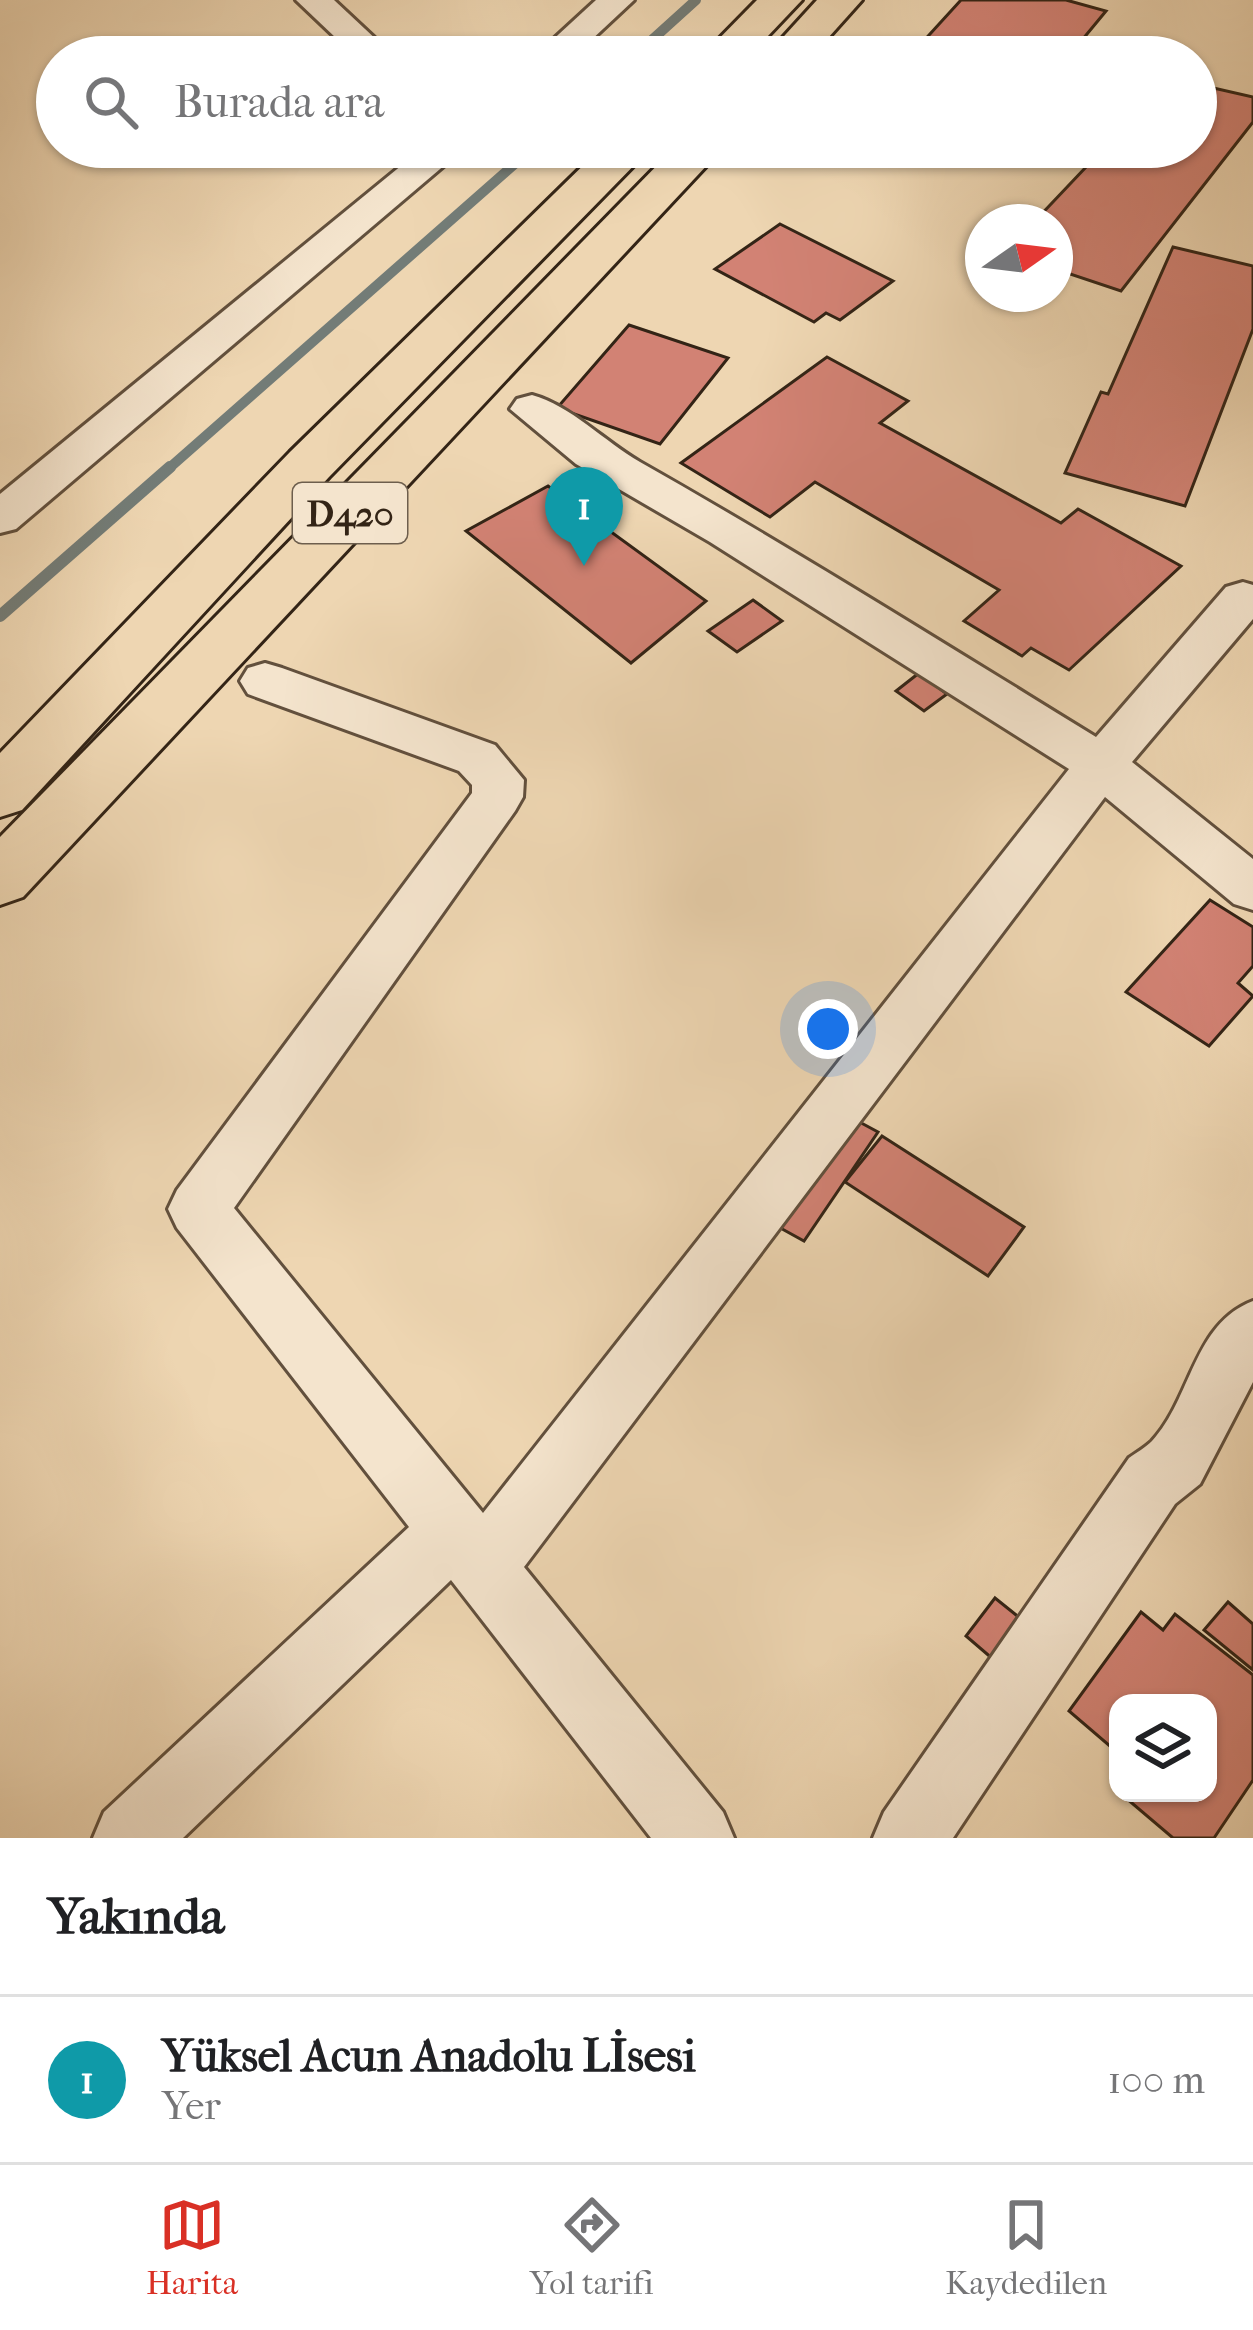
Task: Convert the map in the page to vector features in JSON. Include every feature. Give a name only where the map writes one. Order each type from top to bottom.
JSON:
[{"type":"main road","points":[[744,36],[782,0]]},
{"type":"main road","points":[[807,36],[842,0]]},
{"type":"main road","name":"D420","points":[[0,793],[144,635],[425,344],[607,168]]},
{"type":"main road","name":"D420","points":[[0,879],[681,168]]},
{"type":"street","points":[[313,0],[353,36]]},
{"type":"street","points":[[575,36],[617,0]]},
{"type":"street","points":[[0,518],[422,168]]},
{"type":"street","points":[[532,410],[592,454],[727,531],[1101,765],[1253,889]]},
{"type":"street","points":[[130,1838],[470,1547],[1101,765],[1250,588]]},
{"type":"street","points":[[266,681],[477,758],[498,780],[497,797],[198,1209],[698,1838]]},
{"type":"street","points":[[910,1838],[1152,1480],[1177,1462],[1223,1370],[1253,1330]]},
{"type":"building","points":[[961,0],[1066,0],[1106,11],[1085,36],[928,36]]},
{"type":"building","points":[[1217,89],[1253,97],[1253,122],[1121,291],[1073,275],[1073,204],[1051,204],[1085,168],[1217,168]]},
{"type":"building","points":[[780,224],[893,281],[840,320],[826,313],[814,322],[715,269]]},
{"type":"building","points":[[1173,247],[1253,266],[1253,329],[1185,506],[1065,473],[1101,392],[1108,394]]},
{"type":"building","points":[[629,325],[728,358],[660,444],[557,408]]},
{"type":"building","points":[[827,357],[908,401],[880,423],[1061,523],[1078,509],[1181,566],[1069,670],[1031,648],[1022,656],[964,621],[999,590],[815,482],[770,517],[681,463]]},
{"type":"building","points":[[548,486],[706,601],[631,663],[466,531]]},
{"type":"building","points":[[753,600],[782,621],[737,652],[708,631]]},
{"type":"building","points":[[919,673],[947,694],[924,711],[896,691]]},
{"type":"building","points":[[1210,900],[1253,927],[1253,966],[1238,983],[1253,996],[1209,1046],[1126,992]]},
{"type":"building","points":[[839,1111],[878,1132],[804,1241],[764,1219]]},
{"type":"building","points":[[882,1136],[1024,1227],[988,1276],[845,1182]]},
{"type":"building","points":[[995,1598],[1031,1627],[1001,1666],[966,1636]]},
{"type":"building","points":[[1228,1602],[1253,1624],[1253,1670],[1204,1630]]},
{"type":"building","points":[[1141,1612],[1163,1630],[1175,1614],[1253,1675],[1253,1780],[1214,1838],[1173,1838],[1131,1802],[1217,1802],[1217,1694],[1109,1694],[1109,1745],[1069,1711]]},
{"type":"waterway","points":[[656,36],[696,0]]},
{"type":"waterway","points":[[167,470],[510,168]]},
{"type":"waterway","points":[[0,616],[170,467]]},
{"type":"place","name":"Yüksel Acun Anadolu Lİsesi","points":[[584,566]]}]
